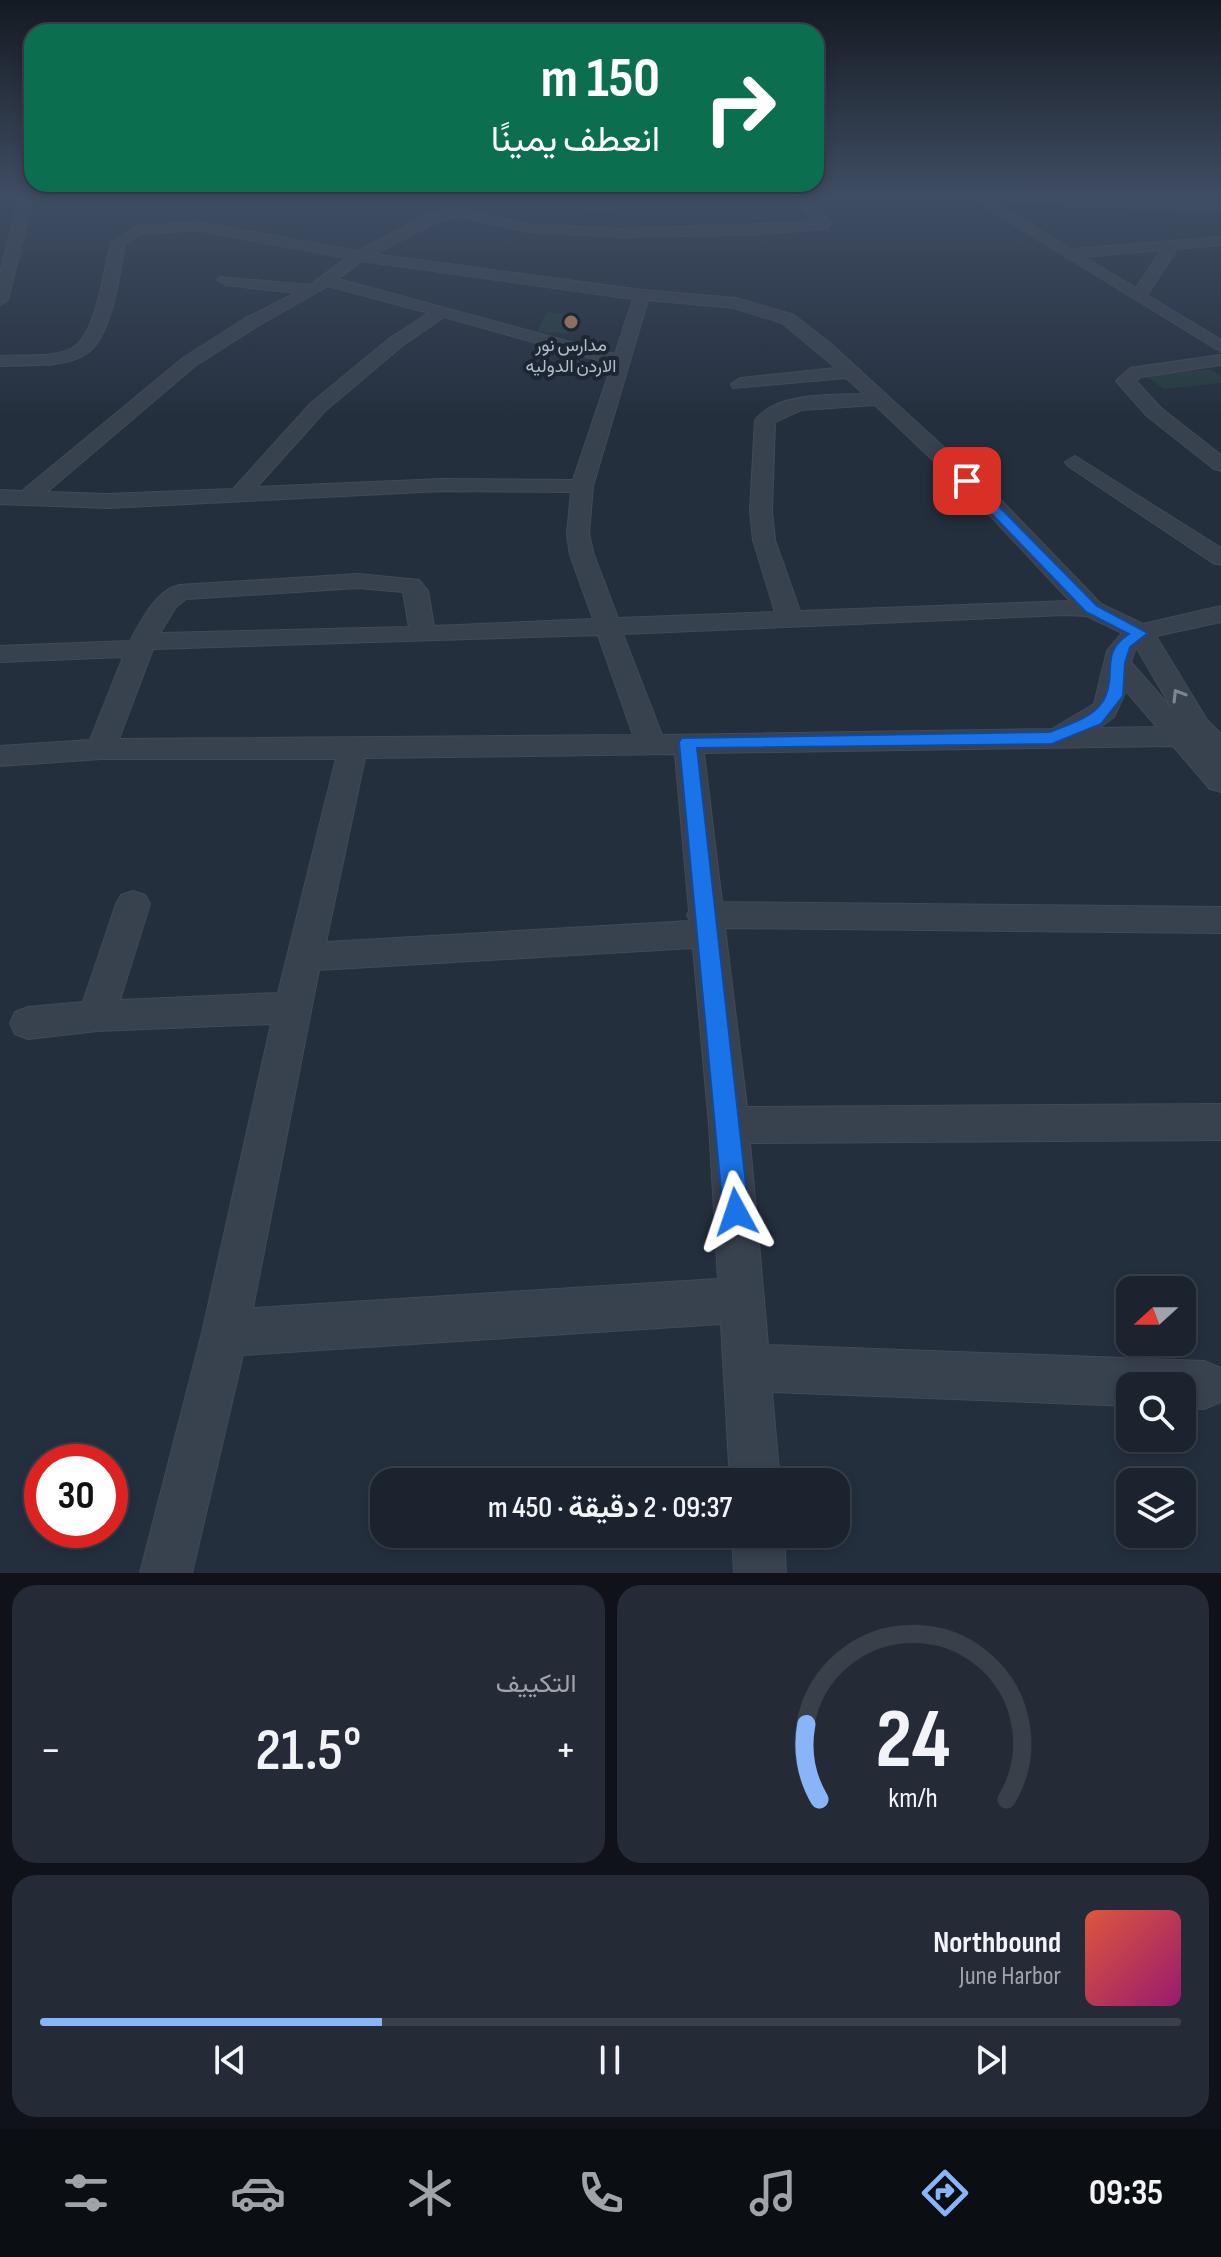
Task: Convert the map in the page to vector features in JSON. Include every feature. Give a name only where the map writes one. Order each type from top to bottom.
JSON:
[{"type":"street","points":[[0,300],[4,271]]},
{"type":"street","points":[[0,361],[73,354],[85,348],[100,322],[111,271]]},
{"type":"street","points":[[0,513],[38,499],[179,369],[250,323],[320,286],[339,271]]},
{"type":"street","points":[[471,271],[642,295],[736,303],[775,313],[811,335],[989,501],[1092,609],[1141,633],[1188,731],[1221,782]]},
{"type":"street","points":[[1097,271],[1221,347]]},
{"type":"street","points":[[1139,296],[1155,271]]},
{"type":"street","points":[[225,280],[320,286],[442,311],[622,361]]},
{"type":"street","points":[[642,295],[582,486],[580,545],[609,627],[669,743],[705,924],[729,1125],[754,1468]]},
{"type":"street","points":[[237,497],[318,407],[396,342],[442,311]]},
{"type":"street","points":[[1221,360],[1136,372],[1125,381],[1154,412],[1221,465]]},
{"type":"street","points":[[740,384],[850,372]]},
{"type":"street","points":[[790,619],[764,540],[761,511],[765,420],[771,413],[792,406],[877,399]]},
{"type":"street","points":[[1075,462],[1221,558]]},
{"type":"street","points":[[0,497],[237,497],[442,485],[582,486]]},
{"type":"street","points":[[101,749],[142,645],[168,598],[189,589],[358,581],[410,585],[416,591],[423,634]]},
{"type":"street","points":[[0,654],[142,645],[1092,609]]},
{"type":"street","points":[[1052,738],[1095,720],[1115,696],[1117,663],[1123,645],[1141,633],[1221,614]]},
{"type":"street","points":[[1117,663],[1188,731],[1221,752]]},
{"type":"street","points":[[0,756],[101,749],[353,749],[1052,738],[1188,731]]},
{"type":"street","points":[[166,1573],[225,1333],[293,1008],[353,749]]},
{"type":"street","points":[[97,1016],[133,904]]},
{"type":"street","points":[[306,957],[705,924],[1221,920]]},
{"type":"street","points":[[28,1023],[97,1016],[293,1008]]},
{"type":"street","points":[[729,1125],[1221,1122]]},
{"type":"street","points":[[225,1333],[743,1300]]},
{"type":"street","points":[[749,1368],[1204,1385]]},
{"type":"street","points":[[759,1548],[760,1573]]},
{"type":"green space","points":[[547,312],[576,314],[567,333],[537,332]]},
{"type":"green space","points":[[1210,369],[1221,376],[1221,383],[1164,389],[1146,376]]},
{"type":"place","name":"مدارس نور الاردن الدوليه","points":[[571,322]]},
{"type":"route","points":[[736,1212],[688,742],[1052,738],[1095,720],[1115,696],[1117,663],[1123,645],[1141,633],[1092,609],[967,481]]}]
